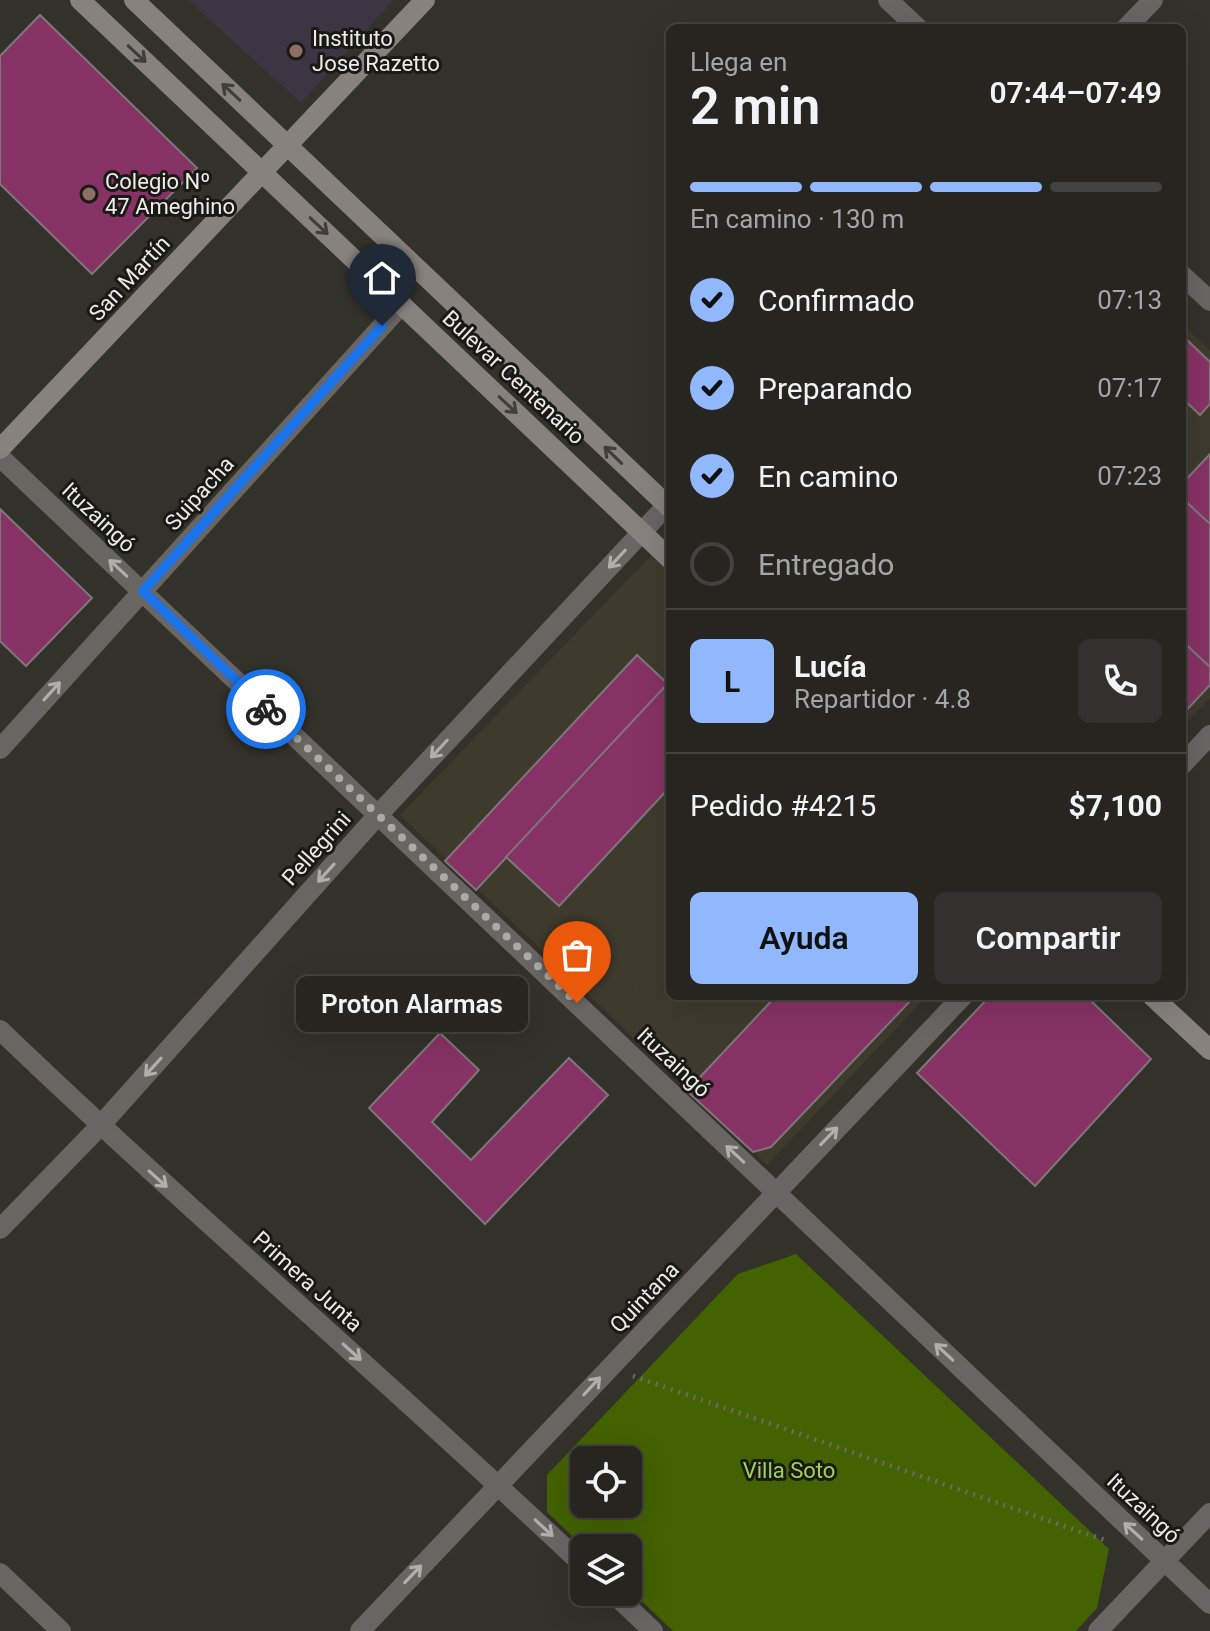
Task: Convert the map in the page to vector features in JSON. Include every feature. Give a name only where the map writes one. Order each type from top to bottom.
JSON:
[{"type":"main road","name":"Bulevar Centenario","points":[[80,0],[666,555]]},
{"type":"main road","name":"Bulevar Centenario","points":[[134,0],[666,502]]},
{"type":"main road","name":"San Martín","points":[[0,449],[425,0]]},
{"type":"main road","points":[[1156,1000],[1210,1050]]},
{"type":"street","points":[[888,0],[914,24]]},
{"type":"street","points":[[1130,24],[1153,0]]},
{"type":"street","points":[[1186,279],[1210,301]]},
{"type":"street","name":"Suipacha","points":[[0,749],[402,304]]},
{"type":"street","name":"Ituzaingó","points":[[0,457],[1210,1604]]},
{"type":"street","name":"Pellegrini","points":[[0,1229],[100,1126],[378,815],[666,508]]},
{"type":"street","points":[[1186,761],[1210,735]]},
{"type":"street","name":"Quintana","points":[[360,1631],[959,1000]]},
{"type":"street","name":"Primera Junta","points":[[0,1030],[100,1126],[570,1553]]},
{"type":"street","points":[[1098,1631],[1210,1513]]},
{"type":"street","points":[[0,1573],[61,1631]]},
{"type":"street","points":[[627,1606],[653,1631]]},
{"type":"path","points":[[609,1368],[1120,1545]]},
{"type":"shaded area","name":"Instituto Jose Razetto","points":[[188,0],[393,0],[301,103]]},
{"type":"shaded area","points":[[1186,328],[1210,350],[1210,698],[1186,723]]},
{"type":"shaded area","points":[[666,540],[666,1000],[923,1000],[767,1165],[400,815]]},
{"type":"green space","name":"Villa Soto","points":[[796,1254],[1109,1549],[1097,1608],[1076,1631],[673,1631],[642,1601],[642,1534],[570,1534],[547,1512],[547,1475],[570,1451],[570,1518],[642,1518],[642,1446],[575,1446],[738,1274]]},
{"type":"building","points":[[40,15],[197,168],[92,274],[0,184],[0,56]]},
{"type":"building","points":[[1186,339],[1210,362],[1210,404],[1200,415],[1186,402]]},
{"type":"building","points":[[1210,454],[1210,524],[1186,502],[1186,480]]},
{"type":"building","points":[[1186,502],[1210,524],[1210,667],[1186,645]]},
{"type":"building","points":[[0,509],[92,598],[26,666],[0,641]]},
{"type":"building","points":[[1186,645],[1210,667],[1210,685],[1186,711]]},
{"type":"building","points":[[637,655],[666,682],[666,686],[476,890],[445,861]]},
{"type":"building","points":[[666,685],[666,791],[559,906],[506,857]]},
{"type":"building","points":[[772,1000],[911,1000],[771,1147],[753,1152],[687,1091]]},
{"type":"building","points":[[986,1000],[1090,1000],[1151,1059],[1035,1186],[917,1073]]},
{"type":"building","points":[[440,1033],[479,1070],[432,1122],[471,1160],[569,1058],[608,1095],[485,1224],[369,1108]]},
{"type":"way so far","points":[[266,709],[577,1003]]},
{"type":"place","name":"Instituto Jose Razetto","points":[[296,51]]},
{"type":"place","name":"Colegio Nº 47 Ameghino","points":[[89,194]]},
{"type":"place","name":"Proton Alarmas","points":[[577,1003]]},
{"type":"route","points":[[266,709],[143,591],[382,326]]}]
